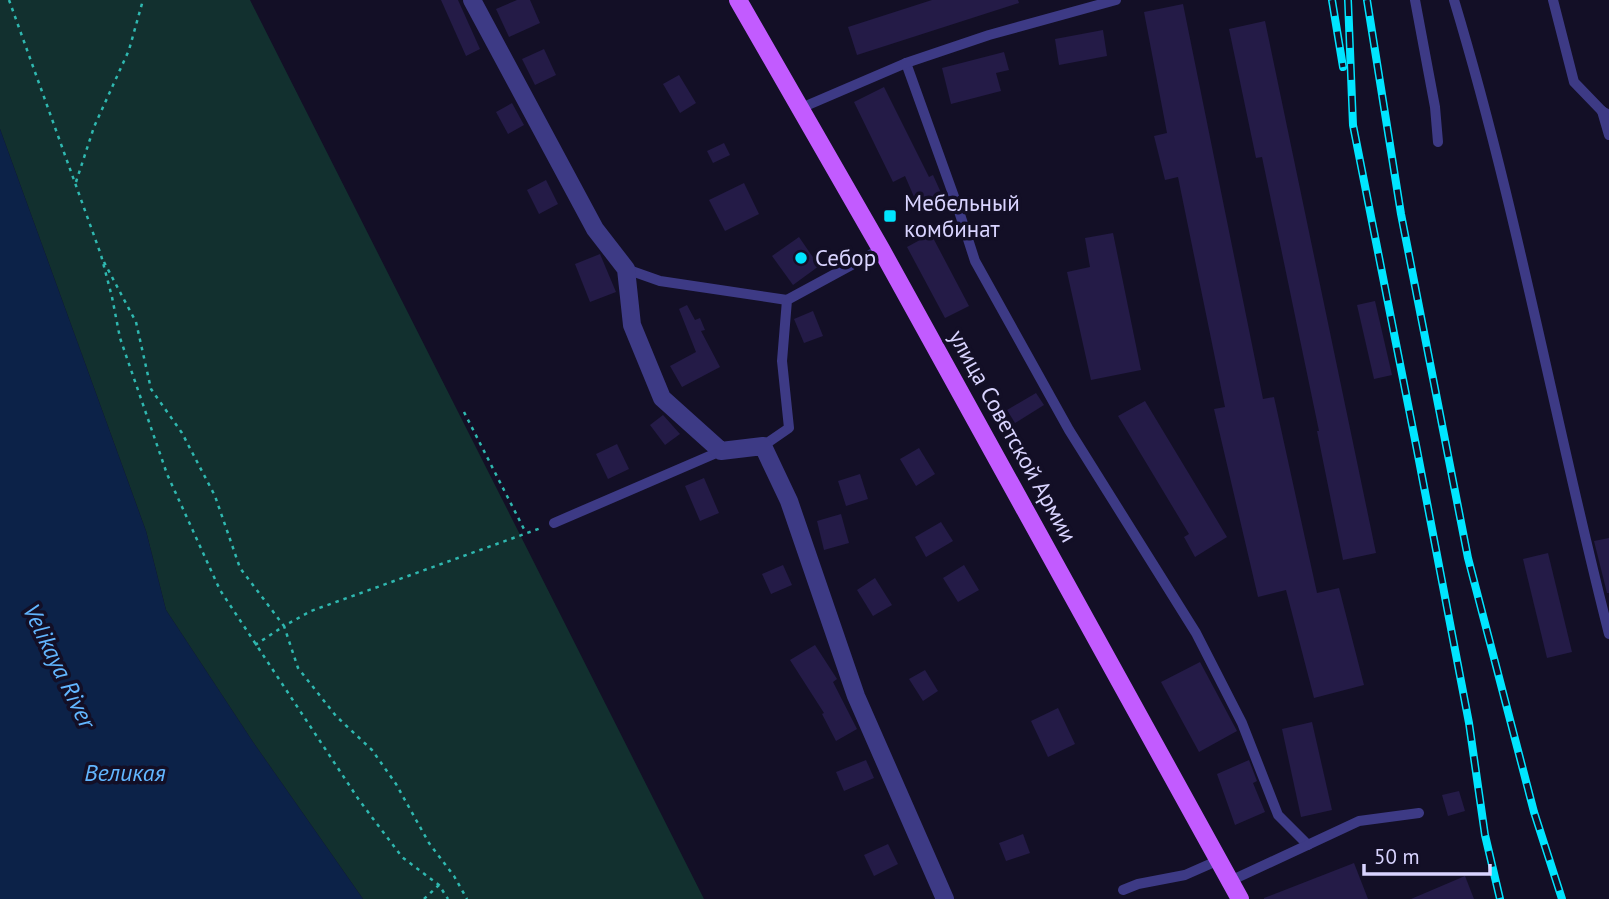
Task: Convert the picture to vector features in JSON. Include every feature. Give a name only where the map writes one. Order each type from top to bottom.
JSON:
[{"type":"main road","name":"улица Советской Армии","points":[[738,0],[881,249],[1240,899]]},
{"type":"street","points":[[472,0],[595,229],[626,270],[632,324],[662,398],[720,451],[763,446],[789,502],[856,696],[945,899]]},
{"type":"lane","points":[[802,108],[906,63],[989,35],[1116,0]]},
{"type":"lane","points":[[1415,0],[1435,107],[1438,142]]},
{"type":"lane","points":[[1454,0],[1475,68],[1513,218],[1609,634]]},
{"type":"lane","points":[[1553,0],[1573,82],[1605,113],[1609,135]]},
{"type":"lane","points":[[906,63],[975,261],[1069,430],[1196,633],[1242,723],[1278,815],[1308,845]]},
{"type":"lane","points":[[626,270],[660,281],[788,300],[881,249]]},
{"type":"lane","points":[[763,446],[789,428],[782,361],[788,300]]},
{"type":"lane","points":[[554,523],[720,451]]},
{"type":"lane","points":[[1230,881],[1359,821],[1419,813]]},
{"type":"lane","points":[[1123,890],[1185,875],[1219,860]]},
{"type":"path","points":[[9,0],[101,256],[120,338],[167,474],[220,590],[359,800],[402,857],[439,884],[448,899]]},
{"type":"path","points":[[76,182],[94,127],[129,50],[143,0]]},
{"type":"path","points":[[101,256],[136,322],[151,389],[182,433],[215,496],[240,568],[284,626],[298,668],[336,716],[372,750],[467,899]]},
{"type":"path","points":[[464,412],[526,533]]},
{"type":"path","points":[[255,645],[311,611],[554,523]]},
{"type":"path","points":[[424,899],[439,884]]},
{"type":"green space","points":[[0,0],[250,0],[704,899],[363,899],[253,742],[166,610],[146,531],[0,129]]},
{"type":"water","name":"Великая","points":[[0,129],[146,531],[166,610],[253,742],[363,899],[0,899]]},
{"type":"building","points":[[441,0],[458,0],[480,49],[466,56]]},
{"type":"building","points":[[517,0],[530,0],[540,23],[509,37],[496,9]]},
{"type":"building","points":[[932,0],[1018,0],[1019,3],[857,55],[848,27]]},
{"type":"building","points":[[1183,4],[1263,399],[1274,397],[1317,593],[1339,588],[1364,685],[1314,698],[1286,590],[1258,597],[1214,409],[1225,407],[1178,177],[1165,180],[1154,136],[1167,133],[1144,12]]},
{"type":"building","points":[[1265,21],[1376,553],[1343,560],[1262,157],[1256,158],[1229,29]]},
{"type":"building","points":[[1103,30],[1107,56],[1059,65],[1055,39]]},
{"type":"building","points":[[544,49],[556,75],[535,85],[522,59]]},
{"type":"building","points":[[1004,52],[1009,70],[996,73],[1001,91],[951,104],[942,68]]},
{"type":"building","points":[[679,75],[696,103],[680,113],[663,84]]},
{"type":"building","points":[[884,87],[929,177],[933,175],[942,195],[918,206],[905,176],[893,182],[854,102]]},
{"type":"building","points":[[512,103],[524,125],[508,134],[496,112]]},
{"type":"building","points":[[724,143],[730,155],[713,163],[707,151]]},
{"type":"building","points":[[546,180],[558,204],[539,214],[527,190]]},
{"type":"building","points":[[744,183],[759,214],[725,231],[709,200]]},
{"type":"building","points":[[1113,233],[1141,370],[1091,380],[1067,272],[1090,267],[1085,238]]},
{"type":"building","points":[[931,234],[969,306],[945,318],[907,247]]},
{"type":"building","points":[[799,237],[819,266],[793,285],[772,256]]},
{"type":"building","points":[[600,254],[616,292],[590,302],[575,264]]},
{"type":"building","points":[[1375,301],[1392,375],[1374,379],[1357,305]]},
{"type":"building","points":[[687,305],[695,320],[700,318],[705,330],[701,331],[720,367],[682,387],[670,366],[696,352],[679,309]]},
{"type":"building","points":[[813,311],[823,336],[804,343],[794,319]]},
{"type":"building","points":[[1036,393],[1044,405],[1015,423],[1007,410]]},
{"type":"building","points":[[1145,401],[1227,537],[1195,557],[1184,537],[1189,534],[1118,416]]},
{"type":"building","points":[[663,415],[680,434],[665,445],[650,425]]},
{"type":"building","points":[[617,444],[629,469],[608,479],[596,454]]},
{"type":"building","points":[[919,448],[935,474],[916,486],[900,459]]},
{"type":"building","points":[[860,474],[868,499],[846,506],[838,481]]},
{"type":"building","points":[[704,478],[719,513],[700,521],[685,486]]},
{"type":"building","points":[[841,514],[849,543],[824,550],[817,521]]},
{"type":"building","points":[[941,522],[953,541],[926,557],[915,537]]},
{"type":"building","points":[[1609,538],[1609,593],[1607,593],[1594,541]]},
{"type":"building","points":[[1548,553],[1572,652],[1547,658],[1523,559]]},
{"type":"building","points":[[783,565],[792,585],[771,594],[762,574]]},
{"type":"building","points":[[964,565],[979,590],[958,602],[943,578]]},
{"type":"building","points":[[875,578],[892,605],[873,616],[857,590]]},
{"type":"building","points":[[815,645],[837,679],[833,682],[857,729],[836,741],[822,714],[824,713],[790,660]]},
{"type":"building","points":[[1200,662],[1237,731],[1199,752],[1161,682]]},
{"type":"building","points":[[925,670],[938,691],[923,701],[909,679]]},
{"type":"building","points":[[1058,708],[1075,744],[1048,757],[1031,721]]},
{"type":"building","points":[[1312,722],[1332,810],[1301,817],[1282,729]]},
{"type":"building","points":[[866,760],[874,778],[844,791],[836,772]]},
{"type":"building","points":[[1249,760],[1257,781],[1253,783],[1265,812],[1235,825],[1217,774]]},
{"type":"building","points":[[1459,791],[1465,811],[1448,816],[1442,795]]},
{"type":"building","points":[[1023,834],[1030,853],[1006,861],[999,843]]},
{"type":"building","points":[[888,844],[898,864],[874,876],[864,855]]},
{"type":"building","points":[[1354,863],[1368,899],[1264,899],[1264,898]]},
{"type":"building","points":[[1465,876],[1474,899],[1411,899]]},
{"type":"railway","points":[[1332,0],[1343,67]]},
{"type":"railway","points":[[1348,0],[1353,125],[1469,723],[1485,835],[1500,899]]},
{"type":"railway","points":[[1367,0],[1401,214],[1468,558],[1534,812],[1562,899]]},
{"type":"place","name":"Мебельный комбинат","points":[[890,216]]},
{"type":"place","name":"Себор","points":[[801,258]]},
{"type":"water label","name":"Velikaya River","points":[[59,666]]}]
